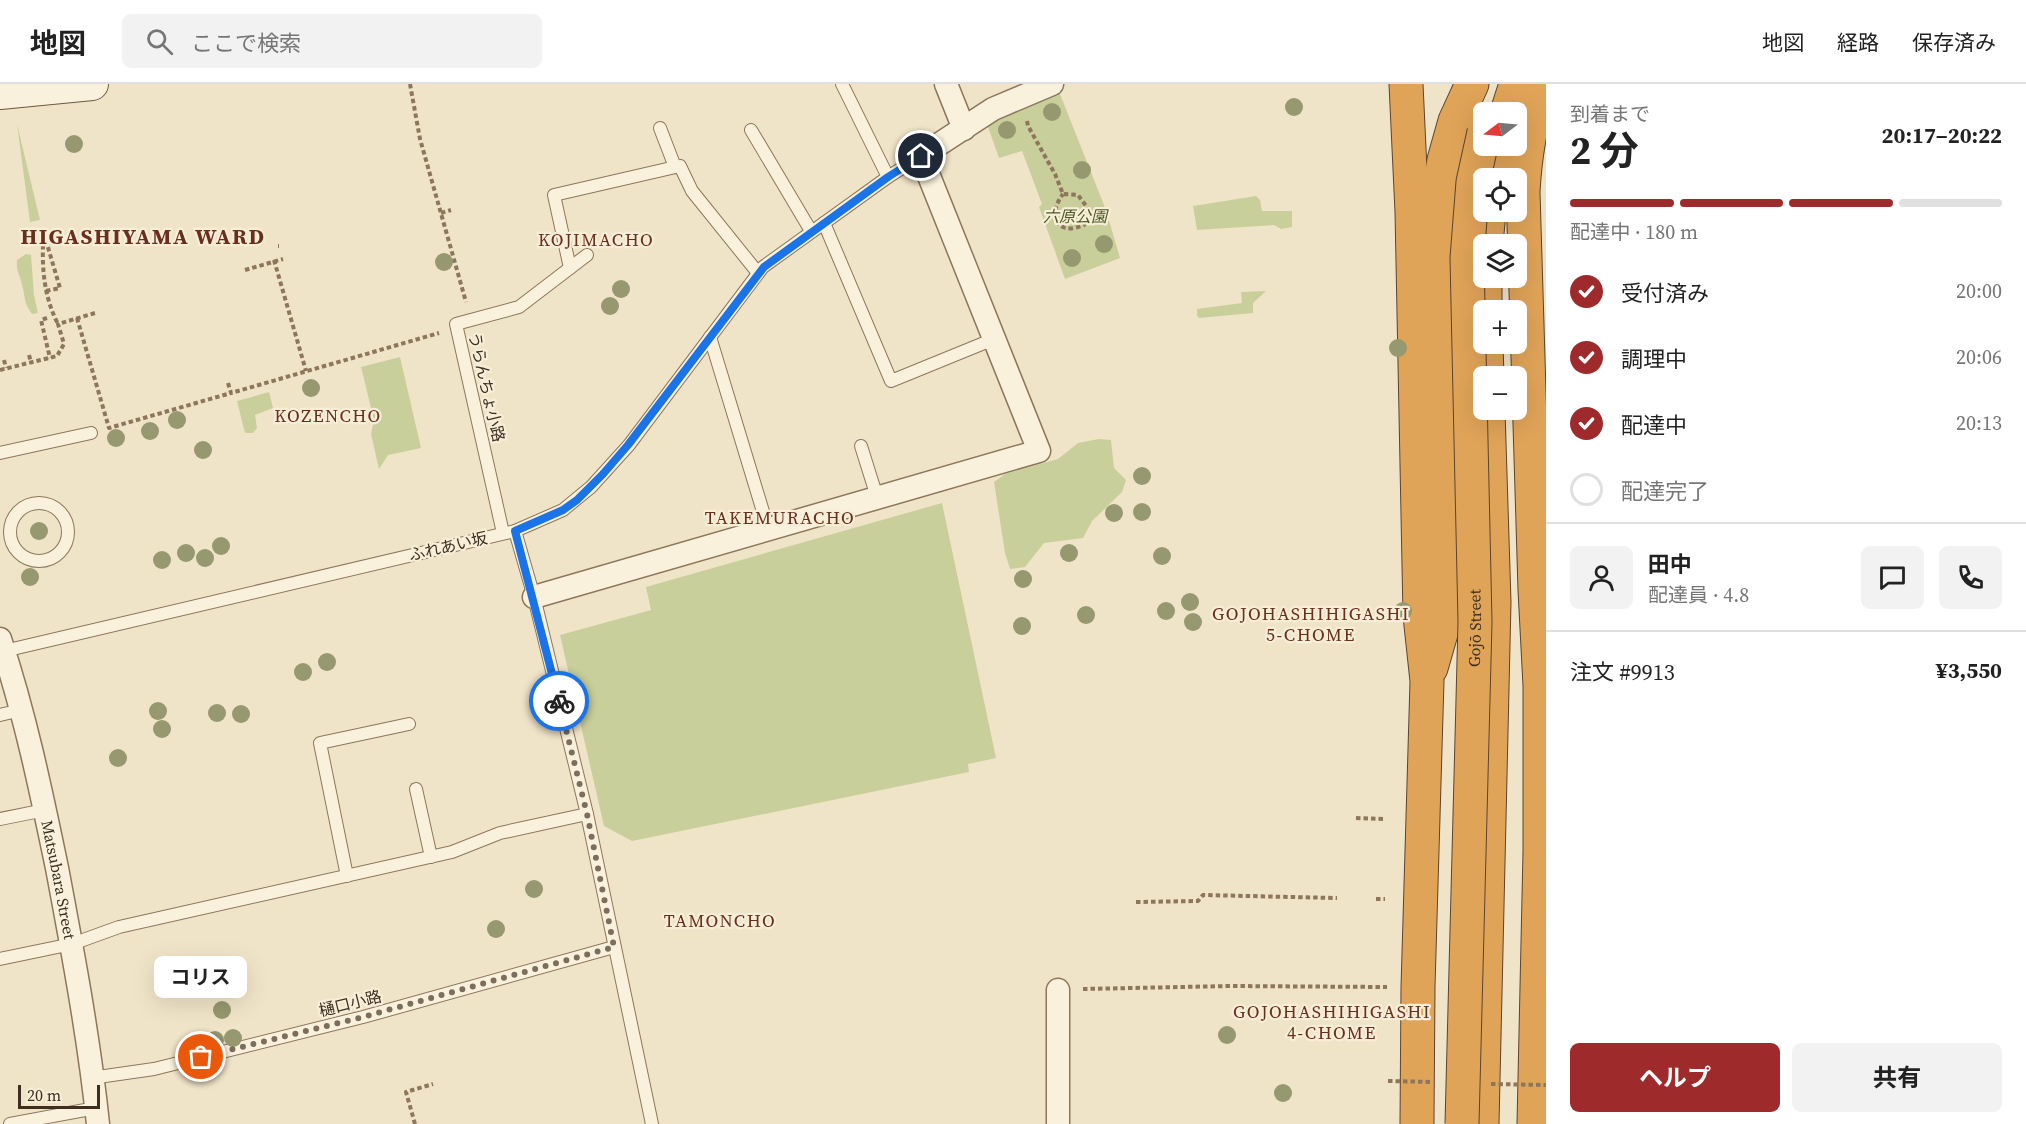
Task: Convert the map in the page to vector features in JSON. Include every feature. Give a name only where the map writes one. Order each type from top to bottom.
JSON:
[{"type":"highway","points":[[1406,84],[1412,212],[1420,616],[1427,681],[1418,987],[1417,1124]]},
{"type":"highway","points":[[1427,681],[1446,616],[1440,184],[1450,135],[1472,84]]},
{"type":"highway","points":[[1491,102],[1496,84]]},
{"type":"highway","points":[[1510,102],[1516,84]]},
{"type":"highway","points":[[1534,1124],[1540,851],[1540,590],[1523,192],[1527,146],[1533,113],[1543,84]]},
{"type":"highway","name":"Gojō Street","points":[[1462,1124],[1475,622],[1467,258],[1473,182],[1479,156]]},
{"type":"highway","name":"Gojō Street","points":[[1482,1124],[1494,602],[1488,420]]},
{"type":"main road","points":[[0,93],[38,86],[92,84]]},
{"type":"street","points":[[946,84],[964,129]]},
{"type":"street","name":"ふれあい坂","points":[[921,156],[993,110],[1052,84]]},
{"type":"street","points":[[534,597],[1039,452],[921,156]]},
{"type":"street","name":"Matsubara Street","points":[[2,645],[11,712],[36,766],[45,810],[72,944],[97,1116]]},
{"type":"street","points":[[1058,990],[1058,1124]]},
{"type":"lane","points":[[842,84],[888,177]]},
{"type":"lane","points":[[660,128],[675,167]]},
{"type":"lane","points":[[751,130],[811,231]]},
{"type":"lane","name":"ふれあい坂","points":[[2,645],[509,532],[563,510],[591,487],[628,445],[758,273],[811,231],[921,156]]},
{"type":"lane","points":[[570,268],[554,195],[680,166],[692,191],[758,273]]},
{"type":"lane","points":[[824,223],[891,381],[994,339]]},
{"type":"lane","name":"うらんちょ小路","points":[[509,532],[456,324],[519,307],[587,255]]},
{"type":"lane","points":[[710,337],[768,528]]},
{"type":"lane","points":[[0,453],[91,433]]},
{"type":"lane","points":[[861,446],[877,497]]},
{"type":"lane","points":[[38,503],[49,505],[59,511],[67,527],[67,538],[62,549],[54,557],[42,561],[31,561],[20,555],[5,536],[17,513],[26,506],[38,503]]},
{"type":"lane","points":[[509,532],[534,597],[587,814],[652,1124]]},
{"type":"lane","points":[[347,876],[320,743],[408,724]]},
{"type":"lane","points":[[416,789],[431,857]]},
{"type":"lane","points":[[0,819],[45,810]]},
{"type":"lane","points":[[0,959],[72,944],[119,927],[452,852],[500,832],[587,814]]},
{"type":"lane","name":"樋口小路","points":[[91,1078],[154,1069],[363,1017],[614,947]]},
{"type":"lane","points":[[10,1124],[97,1116]]},
{"type":"path","points":[[410,84],[420,139],[471,321]]},
{"type":"path","points":[[1029,94],[1026,111],[1028,126],[1055,174],[1063,194]]},
{"type":"path","points":[[1063,194],[1078,195],[1084,201],[1089,210],[1084,225],[1072,230],[1063,228],[1056,221],[1054,211],[1056,203],[1063,194]]},
{"type":"path","points":[[441,213],[451,210]]},
{"type":"path","points":[[0,370],[57,356],[64,344],[46,291],[42,264],[45,245],[60,288],[46,291]]},
{"type":"path","points":[[244,270],[283,259]]},
{"type":"path","points":[[275,261],[306,371]]},
{"type":"path","points":[[58,324],[95,313]]},
{"type":"path","points":[[47,318],[41,320],[50,358]]},
{"type":"path","points":[[77,318],[109,428],[444,332]]},
{"type":"path","points":[[29,355],[31,362]]},
{"type":"path","points":[[4,360],[6,368]]},
{"type":"path","points":[[228,383],[231,393]]},
{"type":"path","points":[[1356,818],[1386,819]]},
{"type":"path","points":[[1136,902],[1198,902],[1203,895],[1337,898]]},
{"type":"path","points":[[1376,899],[1385,899]]},
{"type":"path","points":[[1058,990],[1230,986],[1418,987]]},
{"type":"path","points":[[415,1124],[406,1092],[433,1084]]},
{"type":"green space","name":"六原公園","points":[[1060,94],[1106,210],[1120,258],[1065,279],[1039,207],[1042,204],[1022,151],[999,158],[988,127],[997,119]]},
{"type":"green space","points":[[17,124],[40,220],[30,222]]},
{"type":"green space","points":[[1256,196],[1260,200],[1262,211],[1292,211],[1292,227],[1281,229],[1274,225],[1197,230],[1193,206]]},
{"type":"green space","points":[[26,254],[31,255],[34,295],[38,313],[32,314],[26,303],[17,267],[17,260]]},
{"type":"green space","points":[[1266,291],[1253,303],[1253,313],[1199,318],[1197,316],[1197,309],[1242,303],[1241,292]]},
{"type":"green space","points":[[400,357],[421,448],[388,455],[379,469],[371,434],[374,420],[361,367]]},
{"type":"green space","points":[[269,392],[273,408],[255,415],[257,428],[253,433],[245,433],[237,401]]},
{"type":"green space","points":[[1099,439],[1111,440],[1114,468],[1126,480],[1122,492],[1092,521],[1083,538],[1044,543],[1025,567],[1010,569],[1005,553],[994,482],[1005,474],[1058,459],[1078,443]]},
{"type":"green space","points":[[942,503],[996,758],[968,764],[969,772],[632,841],[604,826],[560,635],[651,610],[646,587]]},
{"type":"way so far","points":[[201,1057],[363,1017],[614,947],[587,814],[559,701]]},
{"type":"place","name":"コリス","points":[[201,1057]]},
{"type":"district","name":"HIGASHIYAMA WARD","points":[[143,236]]},
{"type":"district","name":"KOJIMACHO","points":[[596,240]]},
{"type":"district","name":"KOZENCHO","points":[[328,416]]},
{"type":"district","name":"TAKEMURACHO","points":[[780,518]]},
{"type":"district","name":"GOJOHASHIHIGASHI 5-CHOME","points":[[1311,624]]},
{"type":"district","name":"TAMONCHO","points":[[720,921]]},
{"type":"district","name":"GOJOHASHIHIGASHI 4-CHOME","points":[[1332,1022]]},
{"type":"route","points":[[559,701],[534,597],[515,531],[563,510],[577,500],[603,474],[628,445],[764,267],[811,231],[921,156]]}]
